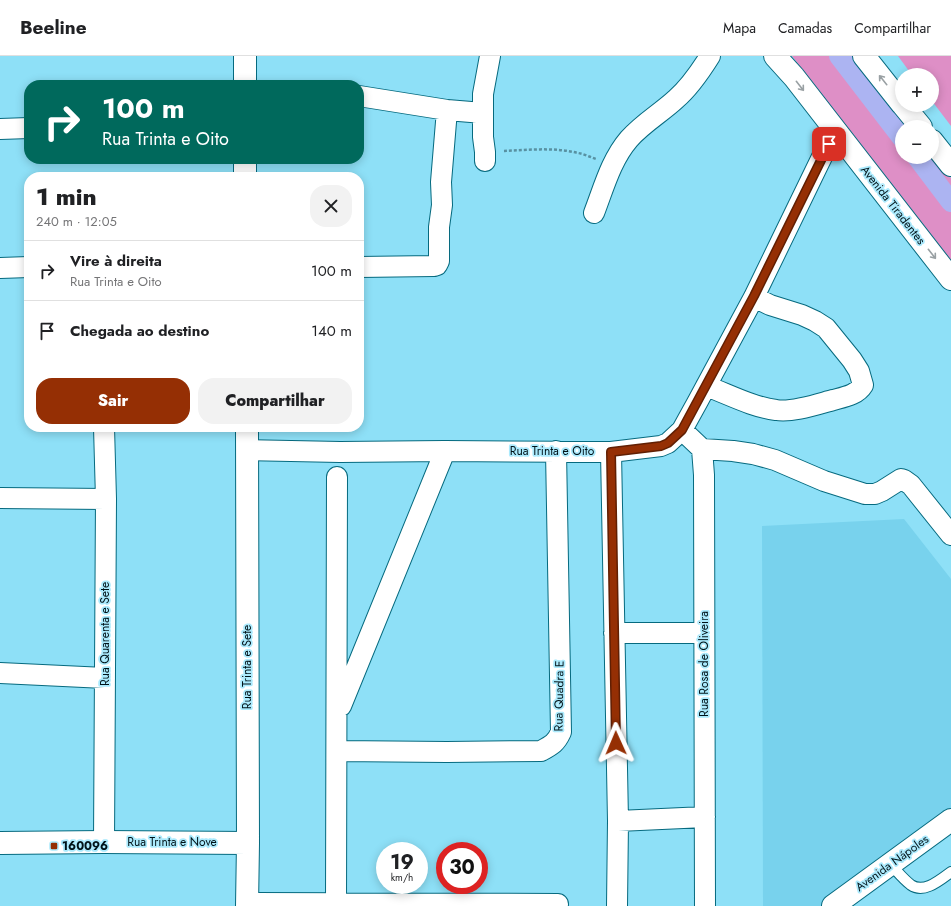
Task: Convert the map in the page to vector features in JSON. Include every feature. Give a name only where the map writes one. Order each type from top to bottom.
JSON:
[{"type":"street","points":[[245,56],[245,80]]},
{"type":"street","points":[[485,156],[483,113],[484,94],[490,56]]},
{"type":"street","points":[[594,213],[610,169],[629,139],[642,125],[675,100],[690,86],[710,56]]},
{"type":"street","name":"Avenida Tiradentes","points":[[775,56],[794,77],[951,279]]},
{"type":"street","points":[[864,56],[895,94]]},
{"type":"street","points":[[364,97],[447,110],[483,113]]},
{"type":"street","points":[[364,267],[434,266],[439,261],[439,227],[442,205],[441,182],[447,110]]},
{"type":"street","points":[[909,112],[916,120]]},
{"type":"street","points":[[0,129],[24,128]]},
{"type":"street","name":"Rua Trinta e Oito","points":[[247,450],[340,452],[611,452],[661,446],[668,443],[682,430],[706,386],[754,296],[835,130]]},
{"type":"street","points":[[939,150],[951,165]]},
{"type":"street","points":[[0,268],[24,267]]},
{"type":"street","points":[[706,386],[755,405],[777,411],[809,406],[851,394],[860,389],[863,385],[859,371],[852,360],[826,328],[802,315],[770,305],[754,296]]},
{"type":"street","points":[[682,430],[702,449],[753,454],[774,460],[824,481],[865,494],[876,494],[901,479],[904,480],[911,485],[951,535]]},
{"type":"street","name":"Rua Quarenta e Sete","points":[[104,432],[106,499],[104,842]]},
{"type":"street","name":"Rua Trinta e Sete","points":[[247,432],[247,904]]},
{"type":"street","name":"Rua Rosa de Oliveira","points":[[702,449],[704,483],[705,906]]},
{"type":"street","points":[[337,715],[445,451]]},
{"type":"street","name":"Rua Quadra E","points":[[336,751],[541,751],[552,745],[558,739],[561,732],[556,451]]},
{"type":"street","points":[[611,452],[618,821],[617,906]]},
{"type":"street","points":[[336,904],[337,477]]},
{"type":"street","points":[[0,498],[106,499]]},
{"type":"street","points":[[614,633],[704,633]]},
{"type":"street","points":[[0,673],[105,678]]},
{"type":"street","points":[[618,821],[705,817]]},
{"type":"street","name":"Avenida Nápoles","points":[[833,906],[951,820]]},
{"type":"street","name":"Rua Trinta e Nove","points":[[0,843],[248,843]]},
{"type":"street","points":[[247,904],[558,904]]},
{"type":"lane","points":[[890,864],[911,885],[919,888],[930,886],[951,872]]},
{"type":"path","points":[[485,156],[535,150],[577,153],[596,159],[615,160]]},
{"type":"shaded area","points":[[792,56],[855,56],[895,107],[895,112],[899,112],[905,120],[895,120],[895,164],[939,163],[951,178],[951,264]]},
{"type":"shaded area","points":[[898,56],[951,56],[951,126],[939,110],[939,68],[907,68]]},
{"type":"shaded area","points":[[904,519],[951,579],[951,813],[821,906],[763,906],[762,526]]},
{"type":"waterway","points":[[839,56],[895,129]]},
{"type":"waterway","points":[[922,164],[951,202]]},
{"type":"place","name":"160096","points":[[54,846]]},
{"type":"route","points":[[616,743],[611,452],[661,446],[668,443],[682,430],[754,296],[829,144]]}]
